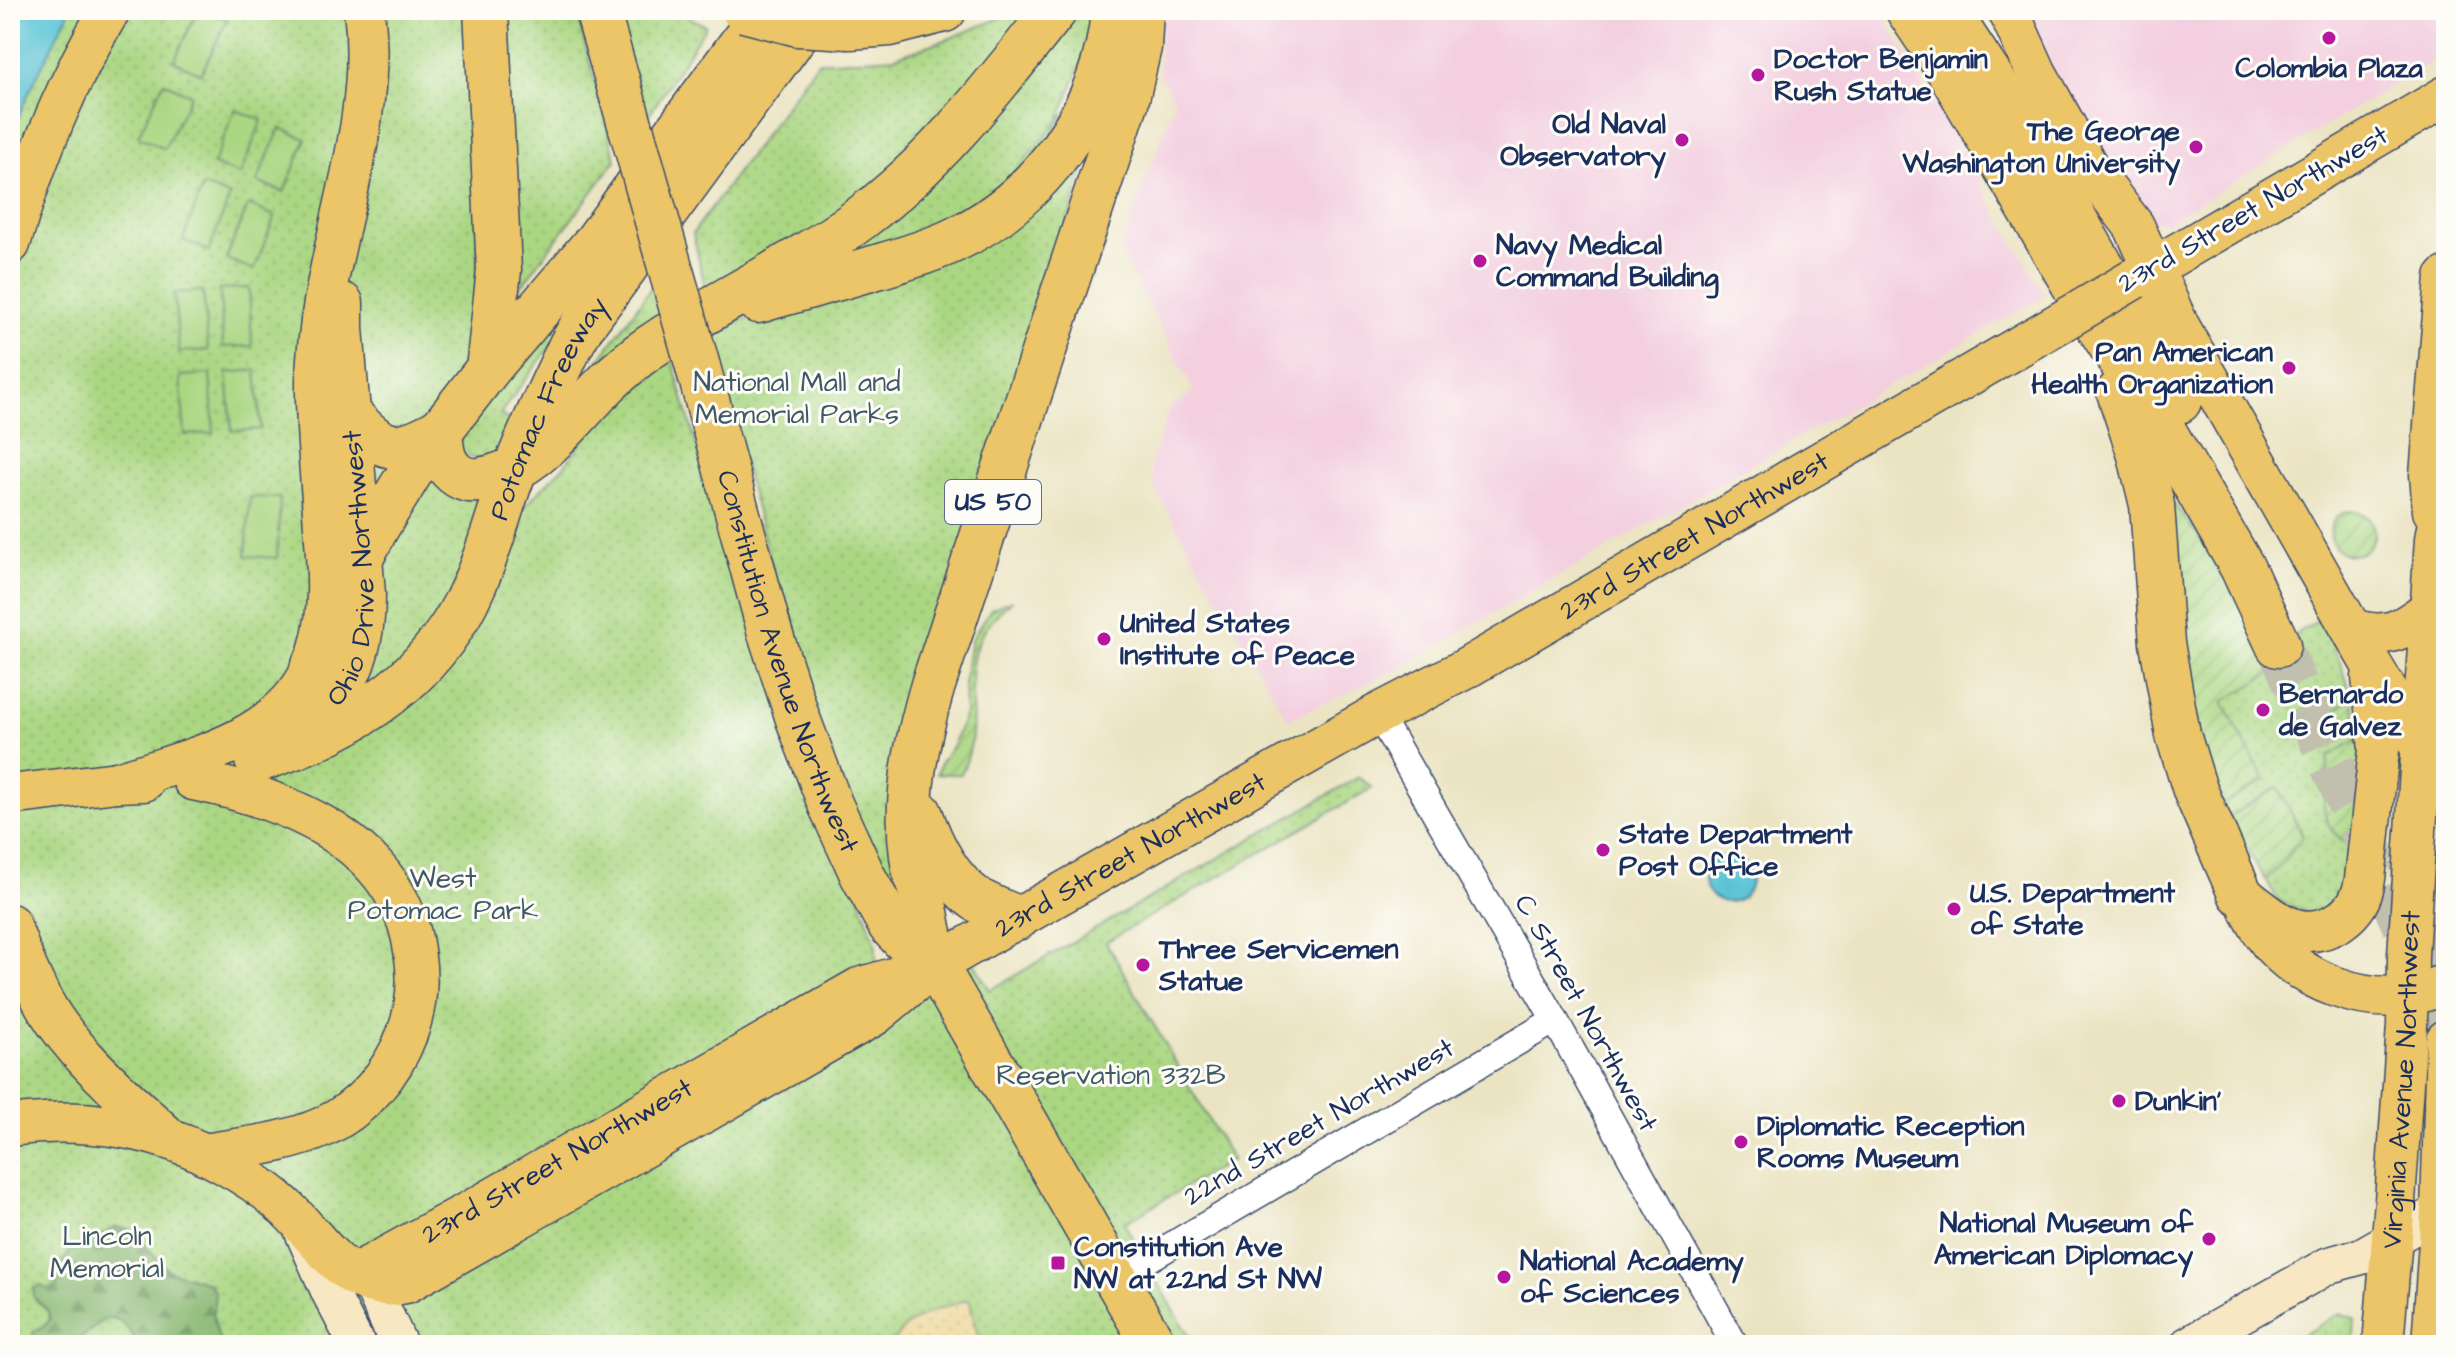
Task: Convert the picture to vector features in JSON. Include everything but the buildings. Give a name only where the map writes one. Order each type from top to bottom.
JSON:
[{"type":"highway","points":[[486,10],[499,270],[488,369]]},
{"type":"highway","name":"Constitution Avenue Northwest","points":[[597,10],[770,633],[824,789],[848,845],[890,925],[935,965],[1154,1345]]},
{"type":"highway","points":[[690,111],[746,10],[798,24],[832,19],[901,22],[944,10]]},
{"type":"highway","name":"Potomac Freeway","points":[[312,669],[334,631],[361,558],[412,468],[488,369],[596,242],[766,10]]},
{"type":"highway","points":[[349,414],[374,440],[391,446],[410,445],[440,430],[444,457],[457,475],[464,479],[481,480],[515,469],[564,430],[621,369],[657,343],[833,237],[907,181],[962,124],[1055,10]]},
{"type":"highway","points":[[698,319],[929,250],[969,232],[1003,210],[1038,178],[1078,122],[1104,60],[1113,10]]},
{"type":"highway","name":"Constitution Avenue Northwest","points":[[935,965],[929,923],[912,855],[910,816],[917,745],[933,685],[1126,103],[1139,47],[1141,10]]},
{"type":"highway","points":[[1908,10],[1949,71]]},
{"type":"highway","points":[[1920,10],[2077,322],[2140,455],[2152,505],[2162,643],[2178,735],[2195,790],[2240,893]]},
{"type":"highway","points":[[1949,10],[2013,111],[2244,514],[2291,638],[2242,567],[2149,405],[2077,322]]},
{"type":"highway","points":[[1968,10],[2013,111]]},
{"type":"highway","name":"Potomac Freeway","points":[[257,760],[306,744],[359,717],[393,692],[423,662],[450,628],[472,590],[515,469],[582,326],[832,19]]},
{"type":"highway","points":[[912,781],[921,817],[954,878],[980,901],[1017,918]]},
{"type":"main road","points":[[10,244],[61,105],[110,10]]},
{"type":"main road","name":"Ohio Drive Northwest","points":[[117,782],[206,754],[243,738],[279,712],[312,669],[323,628],[328,589],[317,417],[318,343],[326,283],[348,191],[363,104],[366,65],[364,10]]},
{"type":"main road","points":[[2008,10],[2036,72],[2087,165],[2134,226],[2143,274],[2179,326],[2446,790]]},
{"type":"main road","name":"23rd Street Northwest","points":[[363,1280],[560,1160],[859,988],[935,965],[2077,322],[2143,274],[2446,96]]},
{"type":"main road","name":"Ohio Drive Northwest","points":[[10,795],[117,782],[193,780],[228,771],[257,760],[290,740],[336,698],[350,675],[360,648],[364,621],[343,328],[348,191]]},
{"type":"main road","points":[[2435,539],[2430,475],[2446,277]]},
{"type":"main road","name":"Virginia Avenue Northwest","points":[[2383,1345],[2435,539],[2446,480]]},
{"type":"main road","points":[[2361,646],[2376,635],[2406,627],[2430,609]]},
{"type":"main road","points":[[2240,893],[2279,923],[2301,931],[2324,929],[2335,924],[2345,918],[2361,898],[2379,750],[2361,646]]},
{"type":"main road","points":[[10,924],[37,990],[60,1028],[107,1079],[187,1147],[282,1141],[324,1126],[356,1106],[382,1079],[394,1061],[404,1040],[416,999],[413,938],[397,899],[385,879],[353,846],[333,831],[280,804],[247,792],[193,780]]},
{"type":"main road","points":[[2240,893],[2275,948],[2307,974],[2350,991],[2375,995],[2407,995],[2446,984]]},
{"type":"main road","name":"Virginia Avenue Northwest","points":[[2432,1345],[2444,1210],[2446,1040]]},
{"type":"main road","points":[[10,1126],[54,1122],[124,1127],[187,1147],[254,1182],[298,1219],[336,1261],[363,1280]]},
{"type":"street","name":"C Street Northwest","points":[[1378,714],[1555,1020],[1735,1345]]},
{"type":"street","name":"22nd Street Northwest","points":[[1116,1278],[1555,1020]]},
{"type":"street","points":[[2188,1345],[2329,1265],[2362,1256],[2444,1210]]},
{"type":"street","points":[[298,1219],[330,1293],[357,1345]]},
{"type":"street","points":[[363,1280],[399,1345]]},
{"type":"shaded area","points":[[1161,10],[1880,10],[2045,296],[1388,674],[1288,720],[1153,482],[1151,463],[1169,409],[1194,391],[1120,251],[1175,101],[1159,74]]},
{"type":"shaded area","name":"The George Washington University","points":[[2029,10],[2446,10],[2446,53],[2166,223],[2143,219],[2057,76]]},
{"type":"green space","name":"West Potomac Park","points":[[70,10],[474,10],[479,353],[403,450],[472,495],[507,524],[564,466],[611,404],[671,356],[698,450],[875,941],[877,969],[952,926],[990,990],[1359,777],[1372,788],[1106,942],[1232,1160],[1124,1223],[1194,1345],[10,1345],[10,137]]},
{"type":"green space","points":[[198,10],[206,10],[227,20],[201,74],[174,61]]},
{"type":"green space","points":[[493,10],[576,10],[616,160],[505,308]]},
{"type":"green space","points":[[615,10],[675,10],[706,26],[646,120]]},
{"type":"green space","name":"National Mall and Memorial Parks","points":[[1014,10],[1045,10],[900,177],[708,301],[693,233],[818,62],[894,57],[948,39]]},
{"type":"green space","points":[[1068,10],[1102,10],[1045,156],[922,242],[819,258]]},
{"type":"green space","points":[[1124,46],[926,664],[903,939],[848,845],[707,329],[894,281],[940,257]]},
{"type":"green space","points":[[164,82],[191,95],[164,149],[138,136]]},
{"type":"green space","points":[[235,110],[262,120],[240,175],[213,165]]},
{"type":"green space","points":[[280,128],[306,139],[284,192],[257,182]]},
{"type":"green space","points":[[203,186],[230,196],[209,251],[183,240]]},
{"type":"green space","points":[[248,205],[275,216],[254,270],[226,259]]},
{"type":"green space","points":[[623,249],[500,414],[517,426],[491,463],[459,454],[462,424]]},
{"type":"green space","name":"National Mall and Memorial Parks","points":[[655,282],[668,324],[586,379]]},
{"type":"green space","points":[[249,288],[252,346],[223,347],[220,289]]},
{"type":"green space","points":[[203,291],[208,350],[179,352],[174,293]]},
{"type":"green space","points":[[256,370],[261,429],[232,431],[227,373]]},
{"type":"green space","points":[[210,374],[214,433],[185,435],[180,376]]},
{"type":"green space","points":[[250,497],[280,498],[277,558],[246,556]]},
{"type":"green space","points":[[2171,501],[2215,561],[2275,671],[2223,702],[2265,780],[2221,805],[2188,694]]},
{"type":"green space","points":[[2352,511],[2367,518],[2374,533],[2367,548],[2352,555],[2337,548],[2330,533],[2337,518]]},
{"type":"green space","points":[[2192,524],[2266,652],[2321,619],[2350,692],[2357,739],[2367,739],[2349,885],[2318,918],[2278,900],[2206,780]]},
{"type":"green space","points":[[1013,600],[991,622],[978,643],[972,663],[970,750],[961,774],[937,774],[965,714],[964,680],[971,640],[991,609]]},
{"type":"green space","points":[[2353,699],[2358,726],[2319,749],[2322,717]]},
{"type":"green space","points":[[2367,739],[2355,846],[2332,831],[2324,809],[2325,783],[2329,756],[2357,740]]},
{"type":"green space","points":[[2278,787],[2303,836],[2265,880],[2228,817]]},
{"type":"green space","name":"Lincoln Memorial","points":[[116,1227],[131,1230],[169,1271],[209,1283],[215,1293],[213,1315],[218,1345],[139,1345],[129,1330],[113,1318],[99,1323],[71,1345],[34,1345],[34,1331],[50,1319],[47,1310],[34,1298],[33,1289],[56,1287],[62,1262],[70,1252]]},
{"type":"green space","points":[[2340,1313],[2355,1319],[2353,1345],[2286,1345]]},
{"type":"sand","points":[[969,1299],[980,1345],[891,1345],[915,1320]]},
{"type":"water","points":[[10,10],[70,10],[10,137]]},
{"type":"water","points":[[1728,856],[1745,862],[1751,879],[1745,896],[1728,902],[1711,896],[1705,879],[1711,862]]},
{"type":"tunnel","points":[[2278,645],[2446,1019]]},
{"type":"tunnel","points":[[2407,854],[2446,939]]},
{"type":"place","name":"Colombia Plaza","points":[[2329,38]]},
{"type":"place","name":"Doctor Benjamin Rush Statue","points":[[1758,75]]},
{"type":"place","name":"Old Naval Observatory","points":[[1682,140]]},
{"type":"place","name":"The George Washington University","points":[[2196,147]]},
{"type":"place","name":"Navy Medical Command Building","points":[[1480,261]]},
{"type":"place","name":"Pan American Health Organization","points":[[2289,368]]},
{"type":"place","name":"United States Institute of Peace","points":[[1104,639]]},
{"type":"place","name":"Bernardo de Galvez","points":[[2263,710]]},
{"type":"place","name":"State Department Post Office","points":[[1603,850]]},
{"type":"place","name":"U.S. Department of State","points":[[1954,909]]},
{"type":"place","name":"Three Servicemen Statue","points":[[1143,965]]},
{"type":"place","name":"Dunkin'","points":[[2119,1101]]},
{"type":"place","name":"Diplomatic Reception Rooms Museum","points":[[1741,1142]]},
{"type":"place","name":"National Museum of American Diplomacy","points":[[2209,1239]]},
{"type":"place","name":"Constitution Ave NW at 22nd St NW","points":[[1058,1263]]},
{"type":"place","name":"National Academy of Sciences","points":[[1504,1277]]},
{"type":"park label","name":"Reservation 332B","points":[[1111,1075]]}]
